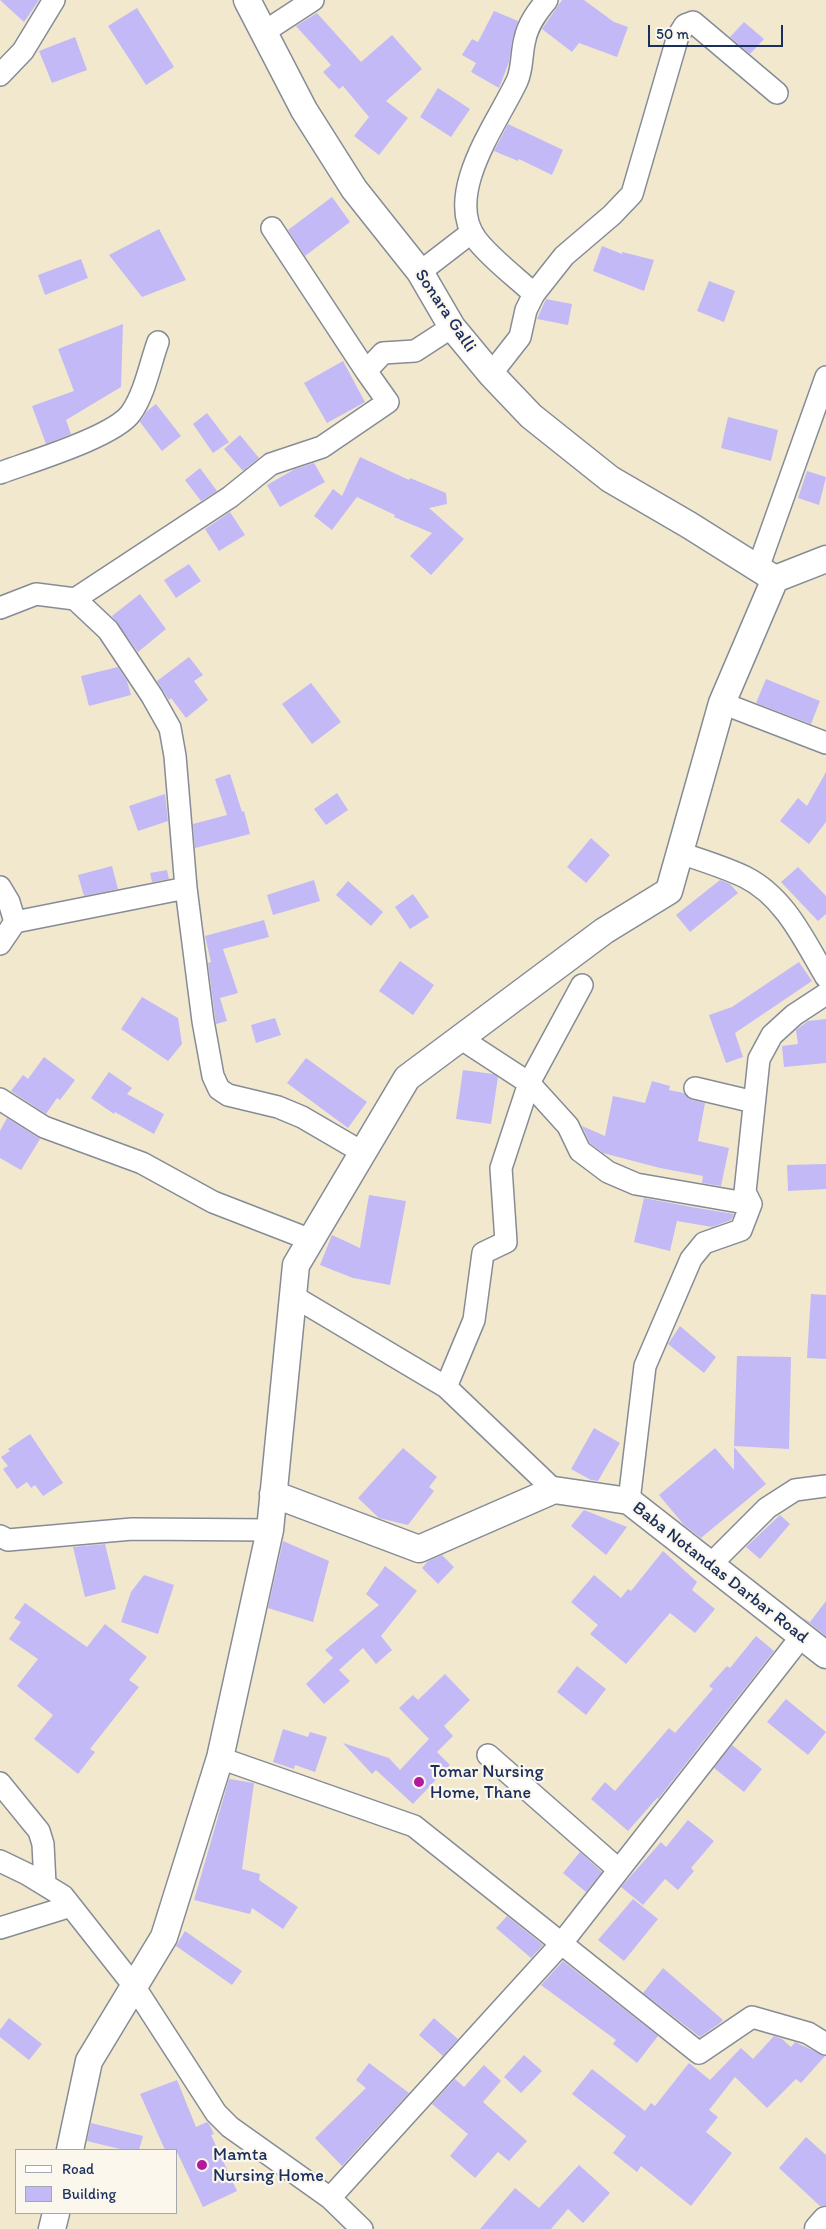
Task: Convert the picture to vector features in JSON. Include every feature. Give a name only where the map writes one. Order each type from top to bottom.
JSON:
[{"type":"street","points":[[0,75],[22,51],[54,0]]},
{"type":"street","name":"Sonara Galli","points":[[247,0],[304,110],[354,189],[420,272],[452,327],[491,374],[530,416],[610,479],[690,525],[766,574]]},
{"type":"street","points":[[264,32],[313,0]]},
{"type":"street","points":[[534,294],[476,239],[468,224],[466,206],[469,174],[518,78],[525,39],[532,20],[547,0]]},
{"type":"street","points":[[491,374],[520,337],[526,310],[534,294],[564,256],[612,215],[632,194],[678,36],[685,25],[693,22],[777,93]]},
{"type":"street","points":[[75,599],[230,497],[271,464],[322,447],[388,402],[272,228]]},
{"type":"street","points":[[420,272],[472,232]]},
{"type":"street","points":[[366,371],[383,353],[415,351],[452,327]]},
{"type":"street","points":[[0,473],[111,429],[131,414],[142,389],[158,342]]},
{"type":"street","points":[[70,2149],[89,2061],[164,1937],[220,1758],[270,1530],[296,1265],[407,1078],[604,931],[669,891],[722,703],[766,574],[826,377]]},
{"type":"street","points":[[766,574],[826,559]]},
{"type":"street","points":[[0,608],[36,594],[75,599],[108,630],[152,696],[170,728],[175,756],[186,888],[203,1021],[213,1076],[219,1089],[228,1095],[278,1107],[302,1117],[362,1152]]},
{"type":"street","points":[[722,703],[826,743]]},
{"type":"street","points":[[680,852],[745,877],[769,892],[786,911],[826,977]]},
{"type":"street","points":[[0,887],[10,902],[15,922]]},
{"type":"street","points":[[0,944],[15,922],[186,888]]},
{"type":"street","points":[[446,1387],[474,1320],[483,1254],[506,1242],[501,1168],[529,1083],[582,985]]},
{"type":"street","points":[[629,1501],[645,1366],[691,1259],[704,1243],[741,1230],[751,1204],[745,1192],[759,1059],[772,1035],[794,1015],[826,994]]},
{"type":"street","points":[[460,1038],[529,1083],[568,1126],[580,1151],[608,1172],[636,1184],[751,1204]]},
{"type":"street","points":[[695,1088],[754,1102]]},
{"type":"street","points":[[2,1106],[44,1127],[142,1163],[213,1202],[311,1240]]},
{"type":"street","points":[[274,1494],[419,1548],[554,1490],[446,1387],[293,1296]]},
{"type":"street","points":[[710,1565],[767,1508],[795,1490],[826,1486]]},
{"type":"street","name":"Baba Notandas Darbar Road","points":[[554,1490],[629,1501],[826,1655]]},
{"type":"street","points":[[0,1536],[8,1540],[132,1529],[270,1530]]},
{"type":"street","points":[[330,2198],[562,1944],[802,1637]]},
{"type":"street","points":[[488,1755],[619,1870]]},
{"type":"street","points":[[220,1758],[414,1826],[699,2053],[752,2017],[808,2033],[826,2044]]},
{"type":"street","points":[[0,1783],[38,1831],[43,1844],[45,1884]]},
{"type":"street","points":[[0,1861],[45,1884],[63,1896],[72,1906],[134,1986],[216,2113],[230,2127],[330,2198],[362,2229]]},
{"type":"street","points":[[0,1928],[72,1906]]},
{"type":"street","points":[[52,2229],[56,2214]]},
{"type":"street","points":[[818,2229],[826,2220]]},
{"type":"building","points":[[0,0],[39,0],[24,22]]},
{"type":"building","points":[[562,0],[584,0],[614,22],[628,27],[617,57],[579,43],[572,52],[542,29]]},
{"type":"building","points":[[137,8],[174,67],[146,85],[108,26]]},
{"type":"building","points":[[494,11],[518,21],[512,41],[509,62],[499,88],[471,72],[476,63],[462,55],[472,39],[478,42]]},
{"type":"building","points":[[317,13],[361,62],[392,35],[422,69],[386,101],[408,118],[379,155],[354,136],[369,117],[343,86],[339,89],[323,72],[331,65],[296,26]]},
{"type":"building","points":[[744,22],[764,39],[750,54],[730,37]]},
{"type":"building","points":[[75,37],[87,70],[52,83],[39,51]]},
{"type":"building","points":[[438,88],[470,109],[451,137],[420,117]]},
{"type":"building","points":[[508,124],[563,150],[552,175],[519,159],[518,161],[494,151]]},
{"type":"building","points":[[332,197],[350,222],[305,256],[288,230]]},
{"type":"building","points":[[159,229],[186,280],[142,297],[109,255]]},
{"type":"building","points":[[602,246],[622,254],[622,252],[654,260],[644,291],[593,271]]},
{"type":"building","points":[[81,259],[88,278],[45,295],[38,275]]},
{"type":"building","points":[[709,281],[735,291],[724,322],[697,311]]},
{"type":"building","points":[[546,299],[572,304],[568,325],[537,319]]},
{"type":"building","points":[[123,324],[121,387],[66,420],[71,434],[46,444],[32,406],[74,391],[58,349]]},
{"type":"building","points":[[343,361],[365,402],[327,423],[304,383]]},
{"type":"building","points":[[156,404],[181,436],[162,451],[140,422],[147,411]]},
{"type":"building","points":[[207,413],[229,442],[213,453],[193,424]]},
{"type":"building","points":[[728,417],[778,430],[771,461],[721,448]]},
{"type":"building","points":[[240,435],[259,458],[243,471],[224,449]]},
{"type":"building","points":[[360,457],[409,480],[410,478],[446,493],[447,504],[429,508],[464,539],[431,575],[410,556],[432,533],[394,517],[395,515],[357,497],[332,530],[314,516],[333,489],[342,496]]},
{"type":"building","points":[[314,463],[325,482],[280,507],[267,485],[295,469]]},
{"type":"building","points":[[200,468],[217,491],[201,501],[185,480]]},
{"type":"building","points":[[807,471],[826,477],[819,505],[798,498]]},
{"type":"building","points":[[230,512],[245,535],[219,551],[205,529]]},
{"type":"building","points":[[189,564],[201,581],[176,598],[164,580]]},
{"type":"building","points":[[140,594],[166,629],[138,652],[112,616]]},
{"type":"building","points":[[189,657],[203,675],[194,681],[208,700],[186,718],[171,698],[169,700],[157,681]]},
{"type":"building","points":[[118,667],[127,681],[131,695],[89,706],[81,676]]},
{"type":"building","points":[[766,679],[820,701],[811,724],[756,703]]},
{"type":"building","points":[[311,683],[341,722],[312,744],[282,704]]},
{"type":"building","points":[[826,772],[826,822],[809,844],[780,821],[798,798],[807,806]]},
{"type":"building","points":[[230,774],[242,812],[244,811],[250,834],[195,848],[193,824],[227,815],[215,779]]},
{"type":"building","points":[[337,793],[348,810],[326,825],[314,809]]},
{"type":"building","points":[[165,794],[168,821],[138,831],[129,806]]},
{"type":"building","points":[[591,838],[610,855],[586,883],[567,867]]},
{"type":"building","points":[[112,866],[118,889],[84,896],[78,875]]},
{"type":"building","points":[[798,867],[826,896],[826,914],[818,921],[781,882]]},
{"type":"building","points":[[167,870],[169,879],[152,882],[150,873]]},
{"type":"building","points":[[314,880],[320,901],[273,915],[267,895]]},
{"type":"building","points":[[720,880],[730,884],[738,893],[690,932],[676,915]]},
{"type":"building","points":[[348,881],[383,912],[371,926],[336,895]]},
{"type":"building","points":[[413,894],[429,917],[410,929],[395,907]]},
{"type":"building","points":[[264,920],[269,937],[223,949],[238,993],[220,998],[227,1021],[216,1024],[208,963],[211,962],[205,936]]},
{"type":"building","points":[[400,961],[434,985],[413,1015],[379,991]]},
{"type":"building","points":[[799,962],[812,981],[735,1033],[743,1057],[726,1063],[709,1015],[732,1007]]},
{"type":"building","points":[[142,997],[178,1018],[182,1044],[168,1061],[121,1029]]},
{"type":"building","points":[[275,1018],[281,1035],[256,1043],[251,1025]]},
{"type":"building","points":[[826,1019],[826,1063],[784,1067],[782,1046],[798,1044],[796,1030],[808,1021]]},
{"type":"building","points":[[44,1057],[75,1080],[60,1100],[57,1098],[46,1114],[11,1091],[23,1075],[28,1079]]},
{"type":"building","points":[[306,1058],[367,1102],[348,1128],[287,1083]]},
{"type":"building","points":[[463,1070],[493,1074],[498,1077],[491,1124],[456,1119]]},
{"type":"building","points":[[109,1072],[132,1088],[127,1094],[164,1114],[154,1134],[115,1112],[114,1114],[91,1098]]},
{"type":"building","points":[[652,1081],[670,1086],[669,1090],[684,1093],[692,1100],[705,1103],[698,1141],[729,1148],[721,1186],[702,1183],[703,1176],[660,1168],[603,1153],[590,1143],[582,1126],[605,1136],[613,1096],[645,1103]]},
{"type":"building","points":[[7,1118],[40,1139],[21,1170],[0,1158],[0,1131]]},
{"type":"building","points":[[826,1164],[826,1189],[788,1191],[787,1165]]},
{"type":"building","points":[[369,1195],[406,1201],[390,1285],[353,1278],[320,1265],[332,1235],[360,1248]]},
{"type":"building","points":[[644,1198],[734,1214],[731,1220],[712,1227],[677,1221],[670,1251],[634,1242]]},
{"type":"building","points":[[811,1294],[826,1295],[826,1359],[807,1358]]},
{"type":"building","points":[[680,1326],[716,1357],[704,1373],[668,1344]]},
{"type":"building","points":[[737,1356],[791,1357],[789,1449],[734,1446]]},
{"type":"building","points":[[594,1428],[620,1443],[598,1481],[591,1480],[571,1469]]},
{"type":"building","points":[[30,1434],[63,1483],[43,1496],[35,1485],[31,1488],[27,1482],[17,1489],[3,1469],[8,1466],[1,1457],[10,1451],[8,1449]]},
{"type":"building","points":[[734,1447],[766,1484],[701,1538],[684,1525],[659,1495],[715,1448],[734,1470]]},
{"type":"building","points":[[403,1448],[437,1477],[429,1487],[434,1491],[408,1525],[379,1518],[358,1498]]},
{"type":"building","points":[[584,1510],[627,1527],[606,1555],[571,1526]]},
{"type":"building","points":[[780,1515],[790,1524],[760,1559],[746,1547]]},
{"type":"building","points":[[283,1541],[329,1561],[313,1622],[268,1608]]},
{"type":"building","points":[[105,1544],[116,1589],[85,1597],[73,1547]]},
{"type":"building","points":[[663,1551],[697,1582],[692,1590],[715,1609],[695,1633],[670,1613],[626,1664],[590,1634],[598,1625],[571,1602],[594,1575],[621,1598],[628,1589],[631,1591]]},
{"type":"building","points":[[442,1555],[454,1567],[438,1584],[422,1568],[428,1561]]},
{"type":"building","points":[[385,1566],[417,1591],[381,1636],[392,1650],[376,1664],[363,1648],[339,1670],[350,1681],[324,1704],[306,1684],[333,1658],[325,1650],[379,1605],[366,1594]]},
{"type":"building","points":[[144,1575],[174,1585],[158,1634],[121,1622],[131,1592]]},
{"type":"building","points":[[826,1601],[826,1636],[802,1617],[810,1622]]},
{"type":"building","points":[[25,1603],[87,1647],[105,1624],[147,1657],[129,1680],[139,1687],[90,1749],[95,1752],[78,1774],[34,1739],[53,1715],[17,1686],[38,1659],[9,1639],[21,1622],[14,1618]]},
{"type":"building","points":[[756,1636],[774,1651],[658,1799],[628,1831],[591,1799],[605,1782],[615,1791],[669,1728],[675,1733],[713,1689],[709,1686],[727,1666],[730,1668]]},
{"type":"building","points":[[577,1666],[606,1689],[586,1715],[557,1692]]},
{"type":"building","points":[[445,1674],[470,1700],[444,1726],[453,1736],[437,1752],[450,1765],[413,1804],[376,1770],[372,1774],[343,1743],[389,1758],[400,1770],[429,1739],[399,1708],[413,1695],[418,1700]]},
{"type":"building","points":[[786,1699],[826,1732],[808,1755],[767,1722]]},
{"type":"building","points":[[283,1729],[308,1737],[310,1732],[327,1737],[315,1772],[295,1765],[294,1769],[273,1762]]},
{"type":"building","points":[[732,1745],[762,1769],[744,1792],[714,1768]]},
{"type":"building","points":[[229,1779],[254,1783],[242,1869],[260,1874],[259,1880],[298,1907],[283,1929],[252,1908],[250,1914],[194,1900]]},
{"type":"building","points":[[688,1820],[714,1841],[691,1868],[694,1871],[678,1890],[665,1879],[643,1905],[621,1887],[661,1842],[666,1847]]},
{"type":"building","points":[[580,1852],[602,1872],[586,1892],[563,1873]]},
{"type":"building","points":[[633,1899],[658,1919],[624,1961],[598,1940]]},
{"type":"building","points":[[507,1916],[543,1945],[531,1958],[496,1928]]},
{"type":"building","points":[[185,1931],[242,1971],[232,1985],[176,1946]]},
{"type":"building","points":[[563,1961],[658,2036],[637,2063],[613,2044],[616,2040],[541,1985]]},
{"type":"building","points":[[663,1968],[723,2020],[700,2037],[643,1993]]},
{"type":"building","points":[[9,2018],[42,2044],[29,2060],[0,2037],[0,2030]]},
{"type":"building","points":[[434,2018],[458,2039],[443,2056],[419,2035]]},
{"type":"building","points":[[774,2036],[782,2039],[791,2047],[795,2042],[825,2056],[801,2083],[796,2079],[767,2108],[735,2077],[709,2110],[718,2117],[706,2132],[732,2153],[691,2206],[641,2166],[637,2172],[613,2153],[626,2136],[572,2094],[592,2069],[645,2111],[651,2103],[655,2106],[689,2063],[710,2080],[741,2048],[753,2059]]},
{"type":"building","points":[[524,2055],[542,2071],[521,2093],[504,2077]]},
{"type":"building","points":[[369,2063],[409,2093],[342,2166],[315,2138],[366,2088],[356,2080]]},
{"type":"building","points":[[484,2065],[501,2081],[483,2102],[527,2141],[509,2161],[498,2152],[475,2178],[450,2156],[468,2134],[432,2104],[455,2079],[464,2087]]},
{"type":"building","points":[[177,2080],[196,2127],[207,2122],[209,2124],[214,2134],[211,2135],[237,2191],[203,2207],[178,2154],[178,2149],[165,2149],[140,2094]]},
{"type":"building","points":[[91,2123],[143,2136],[139,2149],[120,2149],[87,2141]]},
{"type":"building","points":[[806,2137],[826,2155],[826,2205],[820,2206],[779,2168]]},
{"type":"building","points":[[579,2165],[610,2193],[583,2223],[568,2209],[551,2229],[480,2229],[515,2188],[539,2208]]},
{"type":"place","name":"Tomar Nursing Home, Thane","points":[[419,1782]]},
{"type":"place","name":"Mamta Nursing Home","points":[[202,2165]]}]
